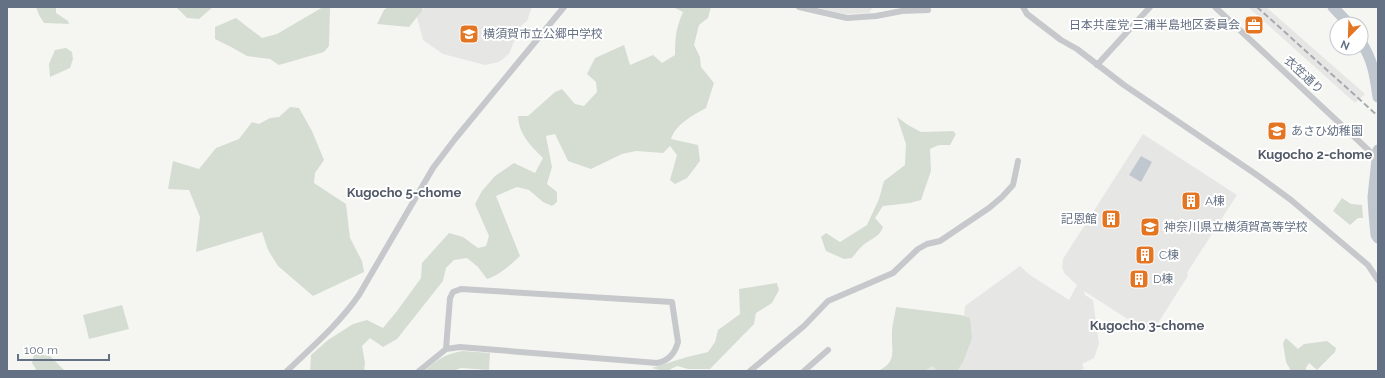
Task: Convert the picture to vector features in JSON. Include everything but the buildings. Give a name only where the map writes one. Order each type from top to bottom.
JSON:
[{"type":"street","points":[[287,371],[337,324],[359,296],[433,168],[455,139],[564,7]]},
{"type":"street","points":[[800,7],[847,18],[876,16],[902,11],[928,10]]},
{"type":"street","points":[[1023,7],[1027,14],[1098,65],[1124,86],[1251,171],[1291,200],[1368,266],[1378,280]]},
{"type":"street","points":[[1098,65],[1150,7]]},
{"type":"street","name":"衣笠通り","points":[[1215,7],[1378,159]]},
{"type":"street","points":[[750,371],[804,326],[828,301],[893,273],[918,249],[927,244],[940,241],[989,208],[1013,185],[1018,160]]},
{"type":"street","points":[[420,371],[446,349],[460,347],[656,363],[662,362],[671,356],[678,342],[672,302],[461,289],[453,292],[450,298],[446,349]]},
{"type":"street","points":[[804,371],[828,350]]},
{"type":"shaded area","points":[[36,7],[56,7],[56,13],[68,21],[69,24],[44,23]]},
{"type":"shaded area","points":[[176,7],[213,7],[199,19],[187,18]]},
{"type":"shaded area","points":[[323,7],[330,7],[329,46],[324,52],[279,65],[270,59],[247,56],[215,39],[215,27],[236,18],[262,38],[277,34]]},
{"type":"shaded area","points":[[388,7],[423,7],[422,11],[409,27],[377,24],[384,10]]},
{"type":"shaded area","name":"横須賀市立公郷中学校","points":[[425,7],[532,7],[527,21],[520,27],[509,54],[499,62],[485,65],[443,54],[423,40],[417,17]]},
{"type":"shaded area","points":[[673,7],[711,7],[708,18],[699,25],[694,45],[700,57],[701,67],[714,83],[706,108],[690,117],[677,129],[671,139],[698,145],[700,161],[687,178],[675,184],[670,180],[677,155],[670,146],[663,153],[636,151],[622,154],[591,169],[568,161],[555,134],[546,136],[552,167],[547,184],[557,192],[557,202],[552,206],[543,202],[529,190],[517,187],[496,196],[520,256],[501,272],[487,279],[478,267],[467,258],[454,260],[446,268],[443,281],[397,339],[383,347],[370,338],[362,346],[365,363],[364,371],[310,371],[311,355],[328,340],[353,324],[367,320],[383,328],[421,278],[422,263],[449,233],[463,237],[478,248],[486,246],[489,236],[475,204],[482,191],[495,176],[514,163],[535,173],[543,158],[526,140],[519,123],[518,116],[528,116],[555,92],[562,89],[575,104],[584,106],[597,92],[596,82],[587,74],[595,58],[624,45],[630,65],[653,55],[662,63],[675,55],[676,33],[683,12]]},
{"type":"shaded area","points":[[815,7],[873,7],[869,13],[845,14]]},
{"type":"shaded area","points":[[1248,7],[1266,7],[1365,94],[1355,103]]},
{"type":"shaded area","points":[[66,48],[72,52],[73,59],[70,68],[50,77],[49,64],[55,50]]},
{"type":"shaded area","points":[[290,107],[299,108],[312,131],[324,160],[315,173],[314,183],[346,204],[350,238],[362,261],[364,272],[313,296],[278,266],[268,250],[262,232],[196,252],[200,217],[189,190],[168,189],[173,161],[199,169],[216,148],[239,139],[252,122],[259,124],[270,118],[279,117]]},
{"type":"shaded area","points":[[897,117],[921,132],[953,131],[956,134],[950,145],[939,145],[930,149],[931,171],[921,200],[910,203],[883,206],[875,218],[883,227],[880,233],[862,246],[852,258],[844,259],[826,251],[821,237],[826,233],[840,242],[867,225],[879,199],[884,181],[905,165],[906,144]]},
{"type":"shaded area","name":"神奈川県立横須賀高等学校","points":[[1143,134],[1237,195],[1187,273],[1188,276],[1151,334],[1084,291],[1085,295],[1093,300],[1099,344],[1094,358],[1082,364],[1084,369],[1079,371],[918,371],[959,354],[965,306],[1020,266],[1030,275],[1069,300],[1077,285],[1065,274],[1062,268],[1063,259]]},
{"type":"shaded area","points":[[1141,156],[1152,162],[1141,182],[1129,175]]},
{"type":"shaded area","points":[[1342,198],[1351,204],[1362,205],[1363,218],[1358,218],[1350,225],[1333,211]]},
{"type":"shaded area","points":[[777,283],[779,290],[772,303],[756,313],[754,324],[710,369],[688,369],[677,366],[664,371],[652,368],[708,352],[715,342],[718,330],[740,314],[739,289]]},
{"type":"shaded area","points":[[122,305],[129,329],[89,339],[83,315]]},
{"type":"shaded area","points":[[896,307],[961,315],[970,318],[972,338],[963,362],[957,371],[937,371],[933,366],[924,371],[878,371],[891,360],[892,330]]},
{"type":"shaded area","points":[[1286,338],[1298,349],[1304,344],[1327,341],[1336,348],[1335,352],[1317,370],[1309,363],[1306,371],[1291,371],[1286,362],[1283,343]]},
{"type":"shaded area","points":[[463,351],[490,353],[489,370],[461,368],[453,371],[425,371],[442,358]]},
{"type":"shaded area","points":[[34,354],[50,356],[65,371],[37,371],[32,363]]},
{"type":"waterway","points":[[1333,7],[1341,16]]},
{"type":"waterway","points":[[1368,56],[1378,97]]},
{"type":"waterway","points":[[1378,150],[1373,197],[1376,235],[1378,238]]},
{"type":"railway","points":[[1257,7],[1378,116]]},
{"type":"place","name":"日本共産党 三浦半島地区委員会","points":[[1254,25]]},
{"type":"place","name":"横須賀市立公郷中学校","points":[[469,34]]},
{"type":"place","name":"あさひ幼稚園","points":[[1277,131]]},
{"type":"place","name":"A棟","points":[[1191,201]]},
{"type":"place","name":"記恩館","points":[[1111,219]]},
{"type":"place","name":"神奈川県立横須賀高等学校","points":[[1150,227]]},
{"type":"place","name":"C棟","points":[[1145,255]]},
{"type":"place","name":"D棟","points":[[1139,279]]},
{"type":"district","name":"Kugocho 2-chome","points":[[1315,154]]},
{"type":"district","name":"Kugocho 5-chome","points":[[404,192]]},
{"type":"district","name":"Kugocho 3-chome","points":[[1147,325]]}]
